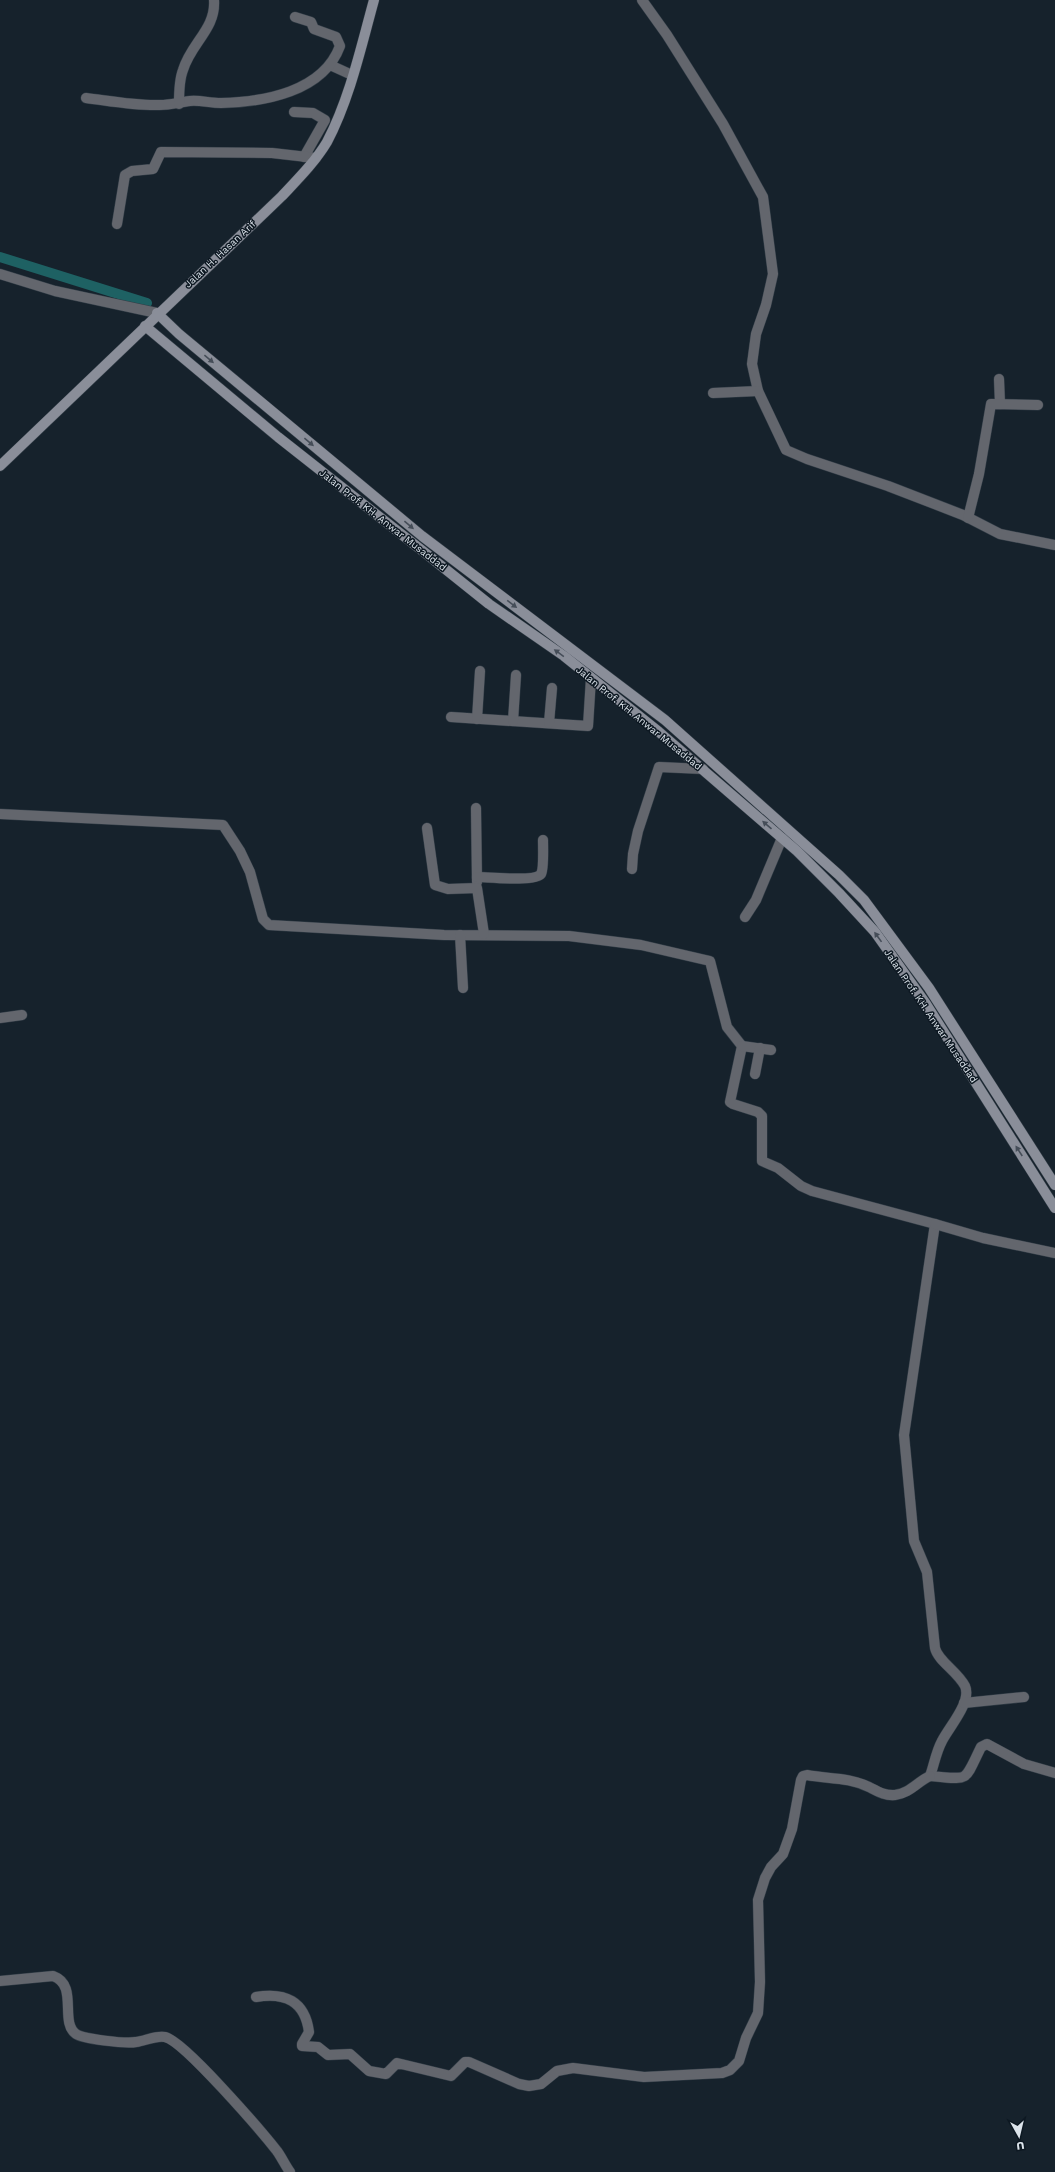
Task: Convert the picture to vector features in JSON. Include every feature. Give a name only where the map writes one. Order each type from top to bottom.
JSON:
[{"type":"street","points":[[179,104],[182,70],[198,40],[214,17],[214,0]]},
{"type":"street","name":"Jalan H. Hasan Arif","points":[[0,466],[144,326],[282,196],[316,158],[336,121],[352,75],[374,0]]},
{"type":"street","points":[[642,0],[667,35],[723,124],[763,197],[773,274],[766,305],[756,334],[752,364],[758,391],[780,441],[788,452],[888,486],[968,518],[1000,534],[1055,545]]},
{"type":"street","points":[[86,98],[158,105],[179,104],[190,101],[243,101],[290,92],[311,82],[330,64],[337,55],[340,46],[336,37],[314,29],[311,22],[295,17]]},
{"type":"street","points":[[330,64],[352,75]]},
{"type":"street","points":[[294,112],[313,113],[325,120],[304,157]]},
{"type":"street","points":[[117,224],[125,175],[132,171],[153,169],[160,152],[272,153],[316,158]]},
{"type":"street","points":[[0,274],[55,291],[157,314]]},
{"type":"street","points":[[136,310],[144,326]]},
{"type":"street","name":"Jalan Prof. KH. Anwar Musaddad","points":[[157,314],[178,334],[422,536],[639,699],[804,842],[851,887],[864,900],[898,944],[929,988],[1055,1185]]},
{"type":"street","name":"Jalan Prof. KH. Anwar Musaddad","points":[[144,326],[424,552],[591,678],[659,732],[782,838],[839,893],[875,932],[926,1004],[1055,1208]]},
{"type":"street","points":[[999,379],[1000,404]]},
{"type":"street","points":[[713,393],[758,391]]},
{"type":"street","points":[[968,518],[979,474],[991,404],[1038,405]]},
{"type":"street","points":[[477,719],[480,671]]},
{"type":"street","points":[[513,721],[516,675]]},
{"type":"street","points":[[451,717],[588,726],[591,678]]},
{"type":"street","points":[[549,723],[552,688]]},
{"type":"street","points":[[632,869],[633,854],[638,831],[659,766],[703,770]]},
{"type":"street","points":[[736,798],[743,788]]},
{"type":"street","points":[[476,808],[476,877],[484,934]]},
{"type":"street","points":[[0,814],[221,824],[225,827],[247,865],[263,919],[268,925],[444,935],[484,934],[569,936],[607,939],[641,945],[710,961],[727,1027],[742,1046],[771,1050]]},
{"type":"street","points":[[427,828],[435,885],[448,889],[477,888]]},
{"type":"street","points":[[746,917],[756,900],[782,838]]},
{"type":"street","points":[[476,877],[529,878],[538,876],[542,871],[543,840]]},
{"type":"street","points":[[839,893],[851,887]]},
{"type":"street","points":[[460,935],[463,988]]},
{"type":"street","points":[[0,1018],[22,1015]]},
{"type":"street","points":[[742,1046],[730,1102],[761,1114],[762,1161],[778,1168],[801,1186],[812,1191],[983,1238],[1055,1253]]},
{"type":"street","points":[[755,1074],[760,1048]]},
{"type":"street","points":[[1032,1172],[1042,1165]]},
{"type":"street","points":[[930,1776],[941,1742],[964,1703],[966,1694],[965,1686],[952,1668],[936,1654],[927,1572],[914,1541],[904,1435],[935,1224]]},
{"type":"street","points":[[964,1703],[1024,1697]]},
{"type":"street","points":[[256,1997],[273,1996],[297,2003],[301,2007],[309,2032],[302,2046],[318,2047],[328,2055],[353,2055],[369,2071],[386,2074],[397,2063],[451,2076],[463,2063],[469,2062],[519,2084],[529,2086],[541,2084],[557,2071],[573,2068],[644,2077],[692,2076],[722,2073],[730,2070],[739,2061],[746,2038],[758,2013],[760,1982],[758,1900],[765,1878],[771,1867],[782,1854],[792,1829],[803,1776],[807,1775],[854,1780],[886,1795],[895,1795],[914,1788],[922,1780],[930,1776],[960,1780],[966,1777],[980,1747],[987,1744],[1024,1764],[1055,1773]]},
{"type":"street","points":[[0,1981],[53,1976],[59,1978],[64,1985],[72,2030],[78,2035],[105,2041],[134,2042],[165,2037],[172,2040],[188,2052],[241,2111],[277,2152],[290,2172]]},
{"type":"waterway","points":[[0,257],[147,303]]}]
